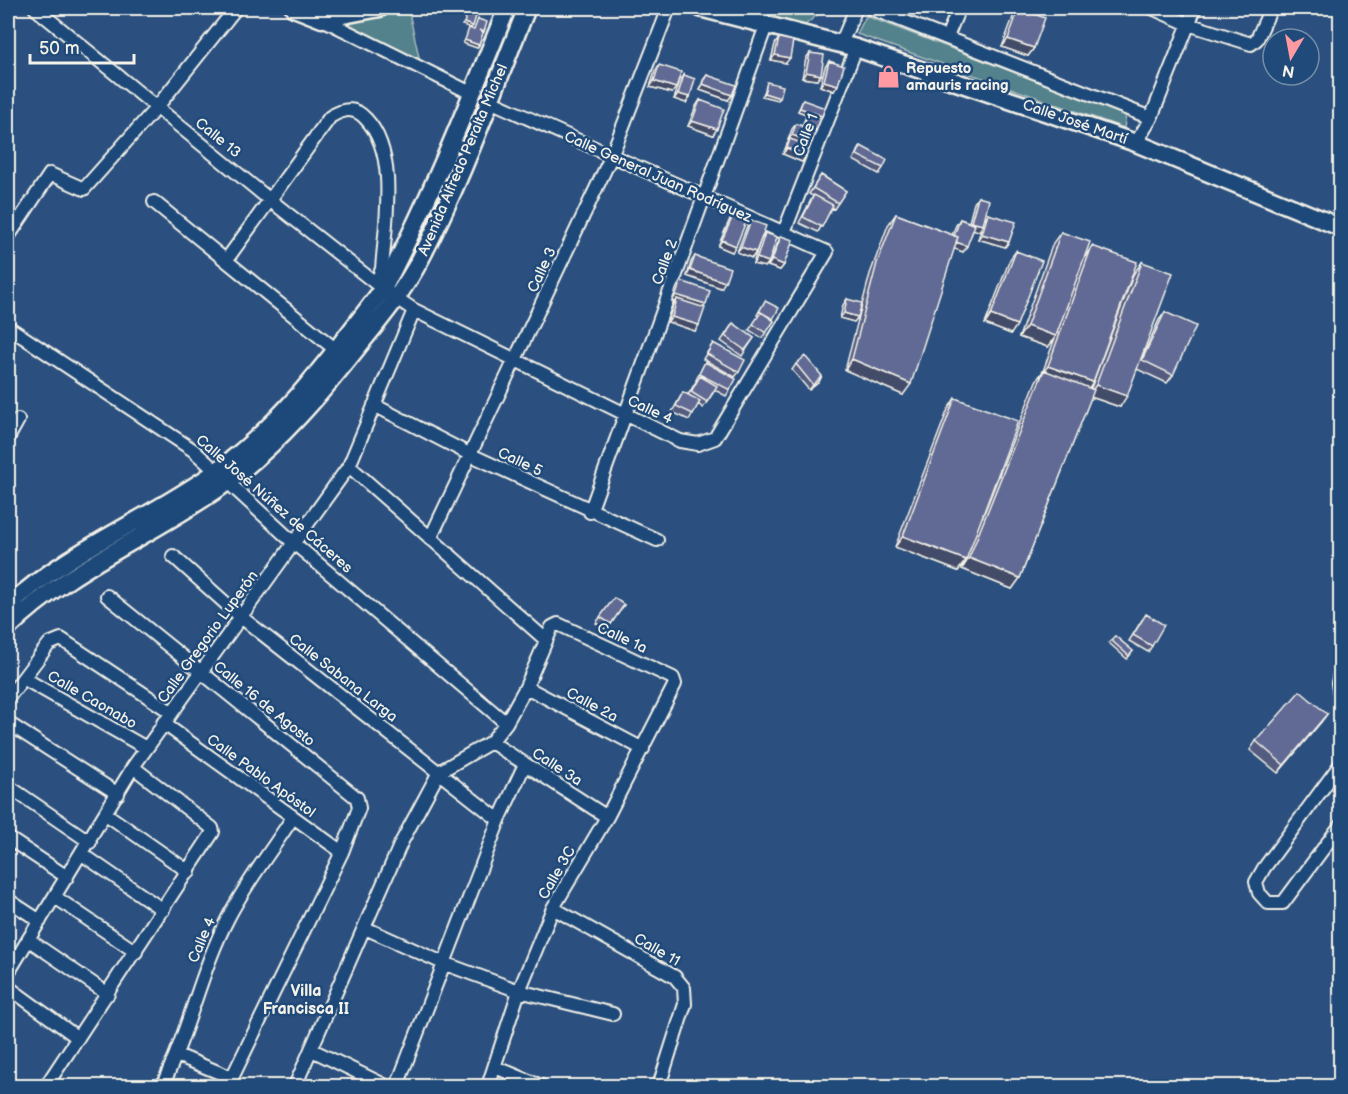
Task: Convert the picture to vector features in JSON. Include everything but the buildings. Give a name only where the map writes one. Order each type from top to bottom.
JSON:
[{"type":"main road","points":[[294,8],[320,14],[380,8]]},
{"type":"main road","name":"Avenida Alfredo Peralta Michel","points":[[8,628],[75,573],[286,433],[321,395],[385,290],[432,193],[507,8]]},
{"type":"main road","name":"Avenida Alfredo Peralta Michel","points":[[221,477],[275,422],[385,290],[421,259],[490,101],[527,8]]},
{"type":"main road","name":"Calle José Martí","points":[[700,8],[766,23],[848,46],[1136,143],[1339,224]]},
{"type":"main road","name":"Avenida Alfredo Peralta Michel","points":[[8,606],[30,586],[67,560],[156,518]]},
{"type":"street","name":"Calle 13","points":[[35,8],[270,200],[385,290]]},
{"type":"street","points":[[8,237],[50,174],[84,189],[157,107],[236,8]]},
{"type":"street","name":"Calle 3","points":[[430,540],[611,157],[669,8]]},
{"type":"street","name":"Calle 1","points":[[784,232],[848,46],[856,8]]},
{"type":"street","points":[[870,8],[1151,118]]},
{"type":"street","points":[[947,37],[959,8]]},
{"type":"street","points":[[1152,8],[1188,24],[1251,44],[1257,39],[1271,8]]},
{"type":"street","points":[[1136,143],[1151,118],[1195,8]]},
{"type":"street","points":[[320,14],[473,94]]},
{"type":"street","name":"Calle 2","points":[[590,512],[766,23]]},
{"type":"street","name":"Calle General Juan Rodríguez","points":[[490,101],[827,252]]},
{"type":"street","points":[[227,259],[330,117],[342,109],[362,114],[381,138],[386,159],[382,270],[385,290]]},
{"type":"street","points":[[154,202],[227,259],[336,350]]},
{"type":"street","name":"Calle 4","points":[[385,290],[414,310],[516,359],[625,416],[690,444],[705,443],[715,438],[827,252]]},
{"type":"street","name":"Calle Gregorio Luperón","points":[[8,973],[12,958],[28,940],[68,877],[133,767],[349,466],[414,310]]},
{"type":"street","name":"Calle José Núñez de Cáceres","points":[[8,327],[193,450],[295,544],[506,723]]},
{"type":"street","name":"Calle 5","points":[[374,405],[590,512],[657,540]]},
{"type":"street","points":[[8,438],[18,420]]},
{"type":"street","points":[[295,1086],[401,843],[439,772],[492,742],[506,723],[526,687],[546,640],[430,540],[349,466]]},
{"type":"street","name":"Calle Sabana Larga","points":[[173,556],[241,617],[499,820]]},
{"type":"street","name":"Calle 16 de Agosto","points":[[107,596],[357,798],[359,808],[342,852],[230,1082]]},
{"type":"street","name":"Calle 1a","points":[[546,640],[552,627],[560,625],[673,678],[675,685]]},
{"type":"street","points":[[8,698],[55,639],[61,639],[171,712]]},
{"type":"street","points":[[1341,673],[1338,683],[1341,696]]},
{"type":"street","name":"Calle Caonabo","points":[[23,678],[146,748]]},
{"type":"street","name":"Calle 3C","points":[[488,1086],[519,991],[553,908],[607,817],[675,685]]},
{"type":"street","name":"Calle 2a","points":[[526,687],[643,749]]},
{"type":"street","points":[[8,723],[118,794]]},
{"type":"street","name":"Calle Pablo Apóstol","points":[[163,723],[342,852]]},
{"type":"street","name":"Calle 3a","points":[[492,742],[607,817]]},
{"type":"street","points":[[397,1086],[499,820],[525,764]]},
{"type":"street","points":[[1341,765],[1256,882],[1259,893],[1268,903],[1283,903],[1341,826]]},
{"type":"street","points":[[46,1086],[211,836],[212,828],[133,767]]},
{"type":"street","points":[[8,786],[90,842]]},
{"type":"street","points":[[106,814],[189,872]]},
{"type":"street","name":"Calle 4","points":[[162,1086],[177,1055],[205,969],[228,917],[293,817]]},
{"type":"street","points":[[8,838],[68,877]]},
{"type":"street","points":[[82,854],[163,910]]},
{"type":"street","points":[[55,897],[136,952]]},
{"type":"street","points":[[8,900],[40,921]]},
{"type":"street","name":"Calle 11","points":[[553,908],[675,977],[684,988],[685,1004],[659,1086]]},
{"type":"street","points":[[365,928],[443,963],[519,991],[613,1014]]},
{"type":"street","points":[[28,940],[108,994]]},
{"type":"street","points":[[8,987],[78,1038]]},
{"type":"street","points":[[312,1050],[386,1086]]},
{"type":"street","points":[[177,1055],[230,1082]]},
{"type":"street","points":[[495,1067],[541,1086]]},
{"type":"green space","points":[[394,8],[408,8],[421,66],[338,19],[356,18]]},
{"type":"green space","points":[[737,8],[814,8],[817,15],[805,25]]},
{"type":"green space","points":[[866,16],[1126,115],[1124,128],[857,34]]},
{"type":"place","name":"Repuesto amauris racing","points":[[888,77]]},
{"type":"district","name":"Villa Francisca II","points":[[306,1000]]}]
